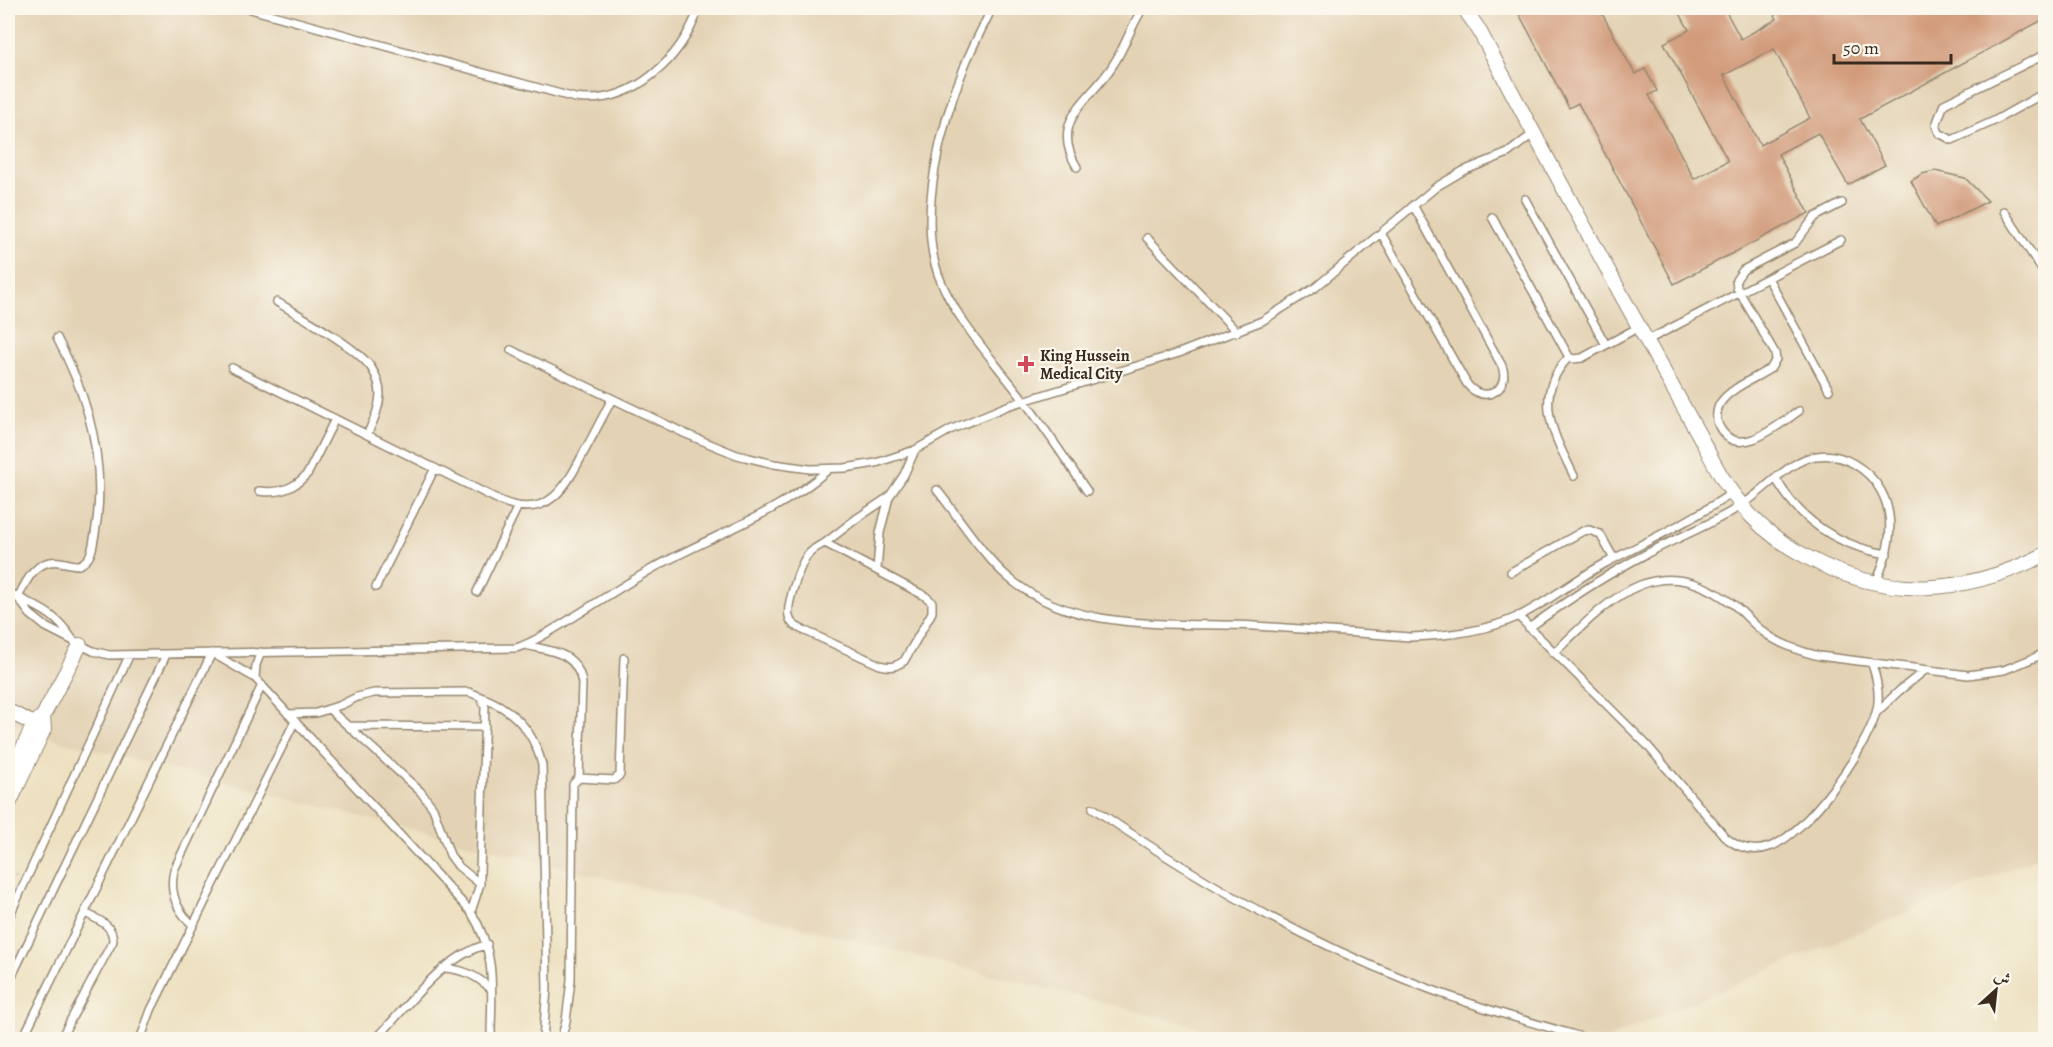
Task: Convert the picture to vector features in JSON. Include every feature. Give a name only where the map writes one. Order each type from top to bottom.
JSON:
[{"type":"street","points":[[1464,8],[1479,30],[1646,341],[1741,506],[1767,530],[1798,553],[1834,572],[1896,588],[1941,586],[1993,575],[2046,554]]},
{"type":"street","points":[[8,806],[38,727],[77,642]]},
{"type":"street","points":[[8,711],[38,727]]},
{"type":"street","points":[[8,720],[38,727]]},
{"type":"street","points":[[8,780],[38,727]]},
{"type":"lane","points":[[247,8],[587,100],[621,94],[657,72],[685,39],[699,8]]},
{"type":"lane","points":[[992,8],[965,64],[945,126],[933,189],[929,231],[932,252],[945,292],[1087,491]]},
{"type":"lane","points":[[1077,167],[1069,149],[1067,130],[1070,120],[1080,104],[1098,87],[1111,69],[1143,8]]},
{"type":"lane","points":[[2046,54],[1944,104],[1936,125],[1939,133],[1952,140],[1994,122],[2046,92]]},
{"type":"lane","points":[[511,350],[686,434],[737,455],[792,467],[829,469],[876,463],[915,450],[970,421],[1024,400],[1179,353],[1262,321],[1316,287],[1413,205],[1449,179],[1508,153],[1534,133]]},
{"type":"lane","points":[[1525,199],[1606,345]]},
{"type":"lane","points":[[1799,411],[1750,441],[1731,439],[1718,425],[1717,412],[1722,400],[1771,368],[1776,359],[1739,292],[1736,280],[1739,273],[1795,243],[1815,217],[1842,203]]},
{"type":"lane","points":[[1381,233],[1467,384],[1476,393],[1482,395],[1499,389],[1504,378],[1502,366],[1413,205]]},
{"type":"lane","points":[[2004,211],[2046,276]]},
{"type":"lane","points":[[1492,217],[1569,357],[1577,360],[1582,358],[1639,327]]},
{"type":"lane","points":[[1147,238],[1237,332]]},
{"type":"lane","points":[[1646,341],[1841,240]]},
{"type":"lane","points":[[1768,278],[1829,390]]},
{"type":"lane","points":[[278,302],[354,351],[372,369],[380,393],[379,404],[367,435]]},
{"type":"lane","points":[[18,598],[30,575],[41,565],[58,561],[79,565],[88,560],[92,552],[96,528],[98,478],[92,430],[79,382],[57,338]]},
{"type":"lane","points":[[1569,357],[1552,381],[1548,409],[1553,432],[1574,476]]},
{"type":"lane","points":[[232,368],[501,501],[527,507],[545,503],[563,489],[612,399]]},
{"type":"lane","points":[[259,491],[277,492],[295,486],[302,480],[308,473],[335,419]]},
{"type":"lane","points":[[878,569],[880,533],[889,497],[904,475],[915,450]]},
{"type":"lane","points":[[1529,628],[1619,568],[1741,506],[1803,459],[1815,456],[1828,455],[1840,458],[1861,468],[1878,485],[1888,507],[1890,530],[1887,554],[1875,584]]},
{"type":"lane","points":[[376,587],[435,468]]},
{"type":"lane","points":[[18,598],[30,614],[46,627],[101,654],[129,656],[506,649],[525,645],[652,570],[780,506],[829,469]]},
{"type":"lane","points":[[1776,479],[1793,505],[1828,535],[1857,548],[1887,554]]},
{"type":"lane","points":[[937,490],[994,563],[1010,579],[1047,601],[1067,609],[1096,618],[1126,622],[1256,626],[1410,637],[1476,630],[1518,616],[1614,559],[1692,519],[1732,493]]},
{"type":"lane","points":[[825,543],[878,569],[932,602],[930,616],[904,661],[897,666],[888,667],[801,629],[789,618],[789,607],[804,560],[813,550],[889,497]]},
{"type":"lane","points":[[477,592],[518,506]]},
{"type":"lane","points":[[1511,572],[1583,531],[1589,530],[1600,534],[1614,559]]},
{"type":"lane","points":[[1554,652],[1623,592],[1646,582],[1671,580],[1695,584],[1718,594],[1737,607],[1763,632],[1788,646],[1819,656],[1968,675],[1992,673],[2046,653]]},
{"type":"lane","points":[[8,592],[50,613],[77,642]]},
{"type":"lane","points":[[1518,616],[1647,745],[1726,838],[1742,848],[1761,849],[1778,843],[1818,807],[1846,772],[1876,713],[1878,688],[1872,664]]},
{"type":"lane","points":[[525,645],[568,657],[578,668],[582,683],[579,778]]},
{"type":"lane","points":[[255,678],[256,664],[261,652]]},
{"type":"lane","points":[[212,653],[255,678],[471,912],[487,944],[491,965],[490,1040]]},
{"type":"lane","points":[[21,1040],[212,653]]},
{"type":"lane","points":[[8,984],[166,655]]},
{"type":"lane","points":[[8,919],[129,656]]},
{"type":"lane","points":[[561,1040],[567,1021],[571,990],[573,787],[574,781],[579,778],[614,780],[620,775],[624,658]]},
{"type":"lane","points":[[1876,713],[1924,671]]},
{"type":"lane","points":[[193,925],[181,913],[173,897],[174,870],[262,685]]},
{"type":"lane","points":[[288,714],[329,710],[357,697],[375,693],[469,692],[506,708],[526,727],[542,765],[547,980],[543,1040]]},
{"type":"lane","points":[[471,912],[480,884],[485,727],[485,707],[481,697]]},
{"type":"lane","points":[[329,710],[427,799],[438,818],[450,855],[458,866],[480,884]]},
{"type":"lane","points":[[140,1040],[151,1010],[295,721]]},
{"type":"lane","points":[[348,726],[485,727]]},
{"type":"lane","points":[[1094,808],[1218,890],[1311,939],[1401,978],[1461,1000],[1592,1040]]},
{"type":"lane","points":[[60,1040],[113,941],[112,932],[107,925],[85,913]]},
{"type":"lane","points":[[375,1040],[443,968],[464,953],[487,944]]},
{"type":"lane","points":[[443,968],[464,971],[483,981],[491,989]]},
{"type":"shaded area","name":"King Hussein Medical City","points":[[8,8],[2045,8],[2045,854],[1605,1039],[1247,1039],[36,735],[8,721]]},
{"type":"building","points":[[1516,8],[1599,8],[1635,74],[1645,69],[1657,91],[1649,95],[1694,179],[1728,161],[1664,43],[1689,30],[1677,8],[1724,8],[1741,39],[1777,19],[1771,8],[2046,8],[2046,18],[1860,119],[1885,165],[1848,185],[1818,133],[1778,154],[1809,213],[1674,284],[1578,103],[1569,108]],"holes":[[[1774,49],[1810,118],[1760,145],[1724,75]]]},
{"type":"building","points":[[1935,171],[1965,178],[1988,201],[1936,227],[1911,181],[1922,174]]},
{"type":"place","name":"King Hussein Medical City","points":[[1026,364]]}]
